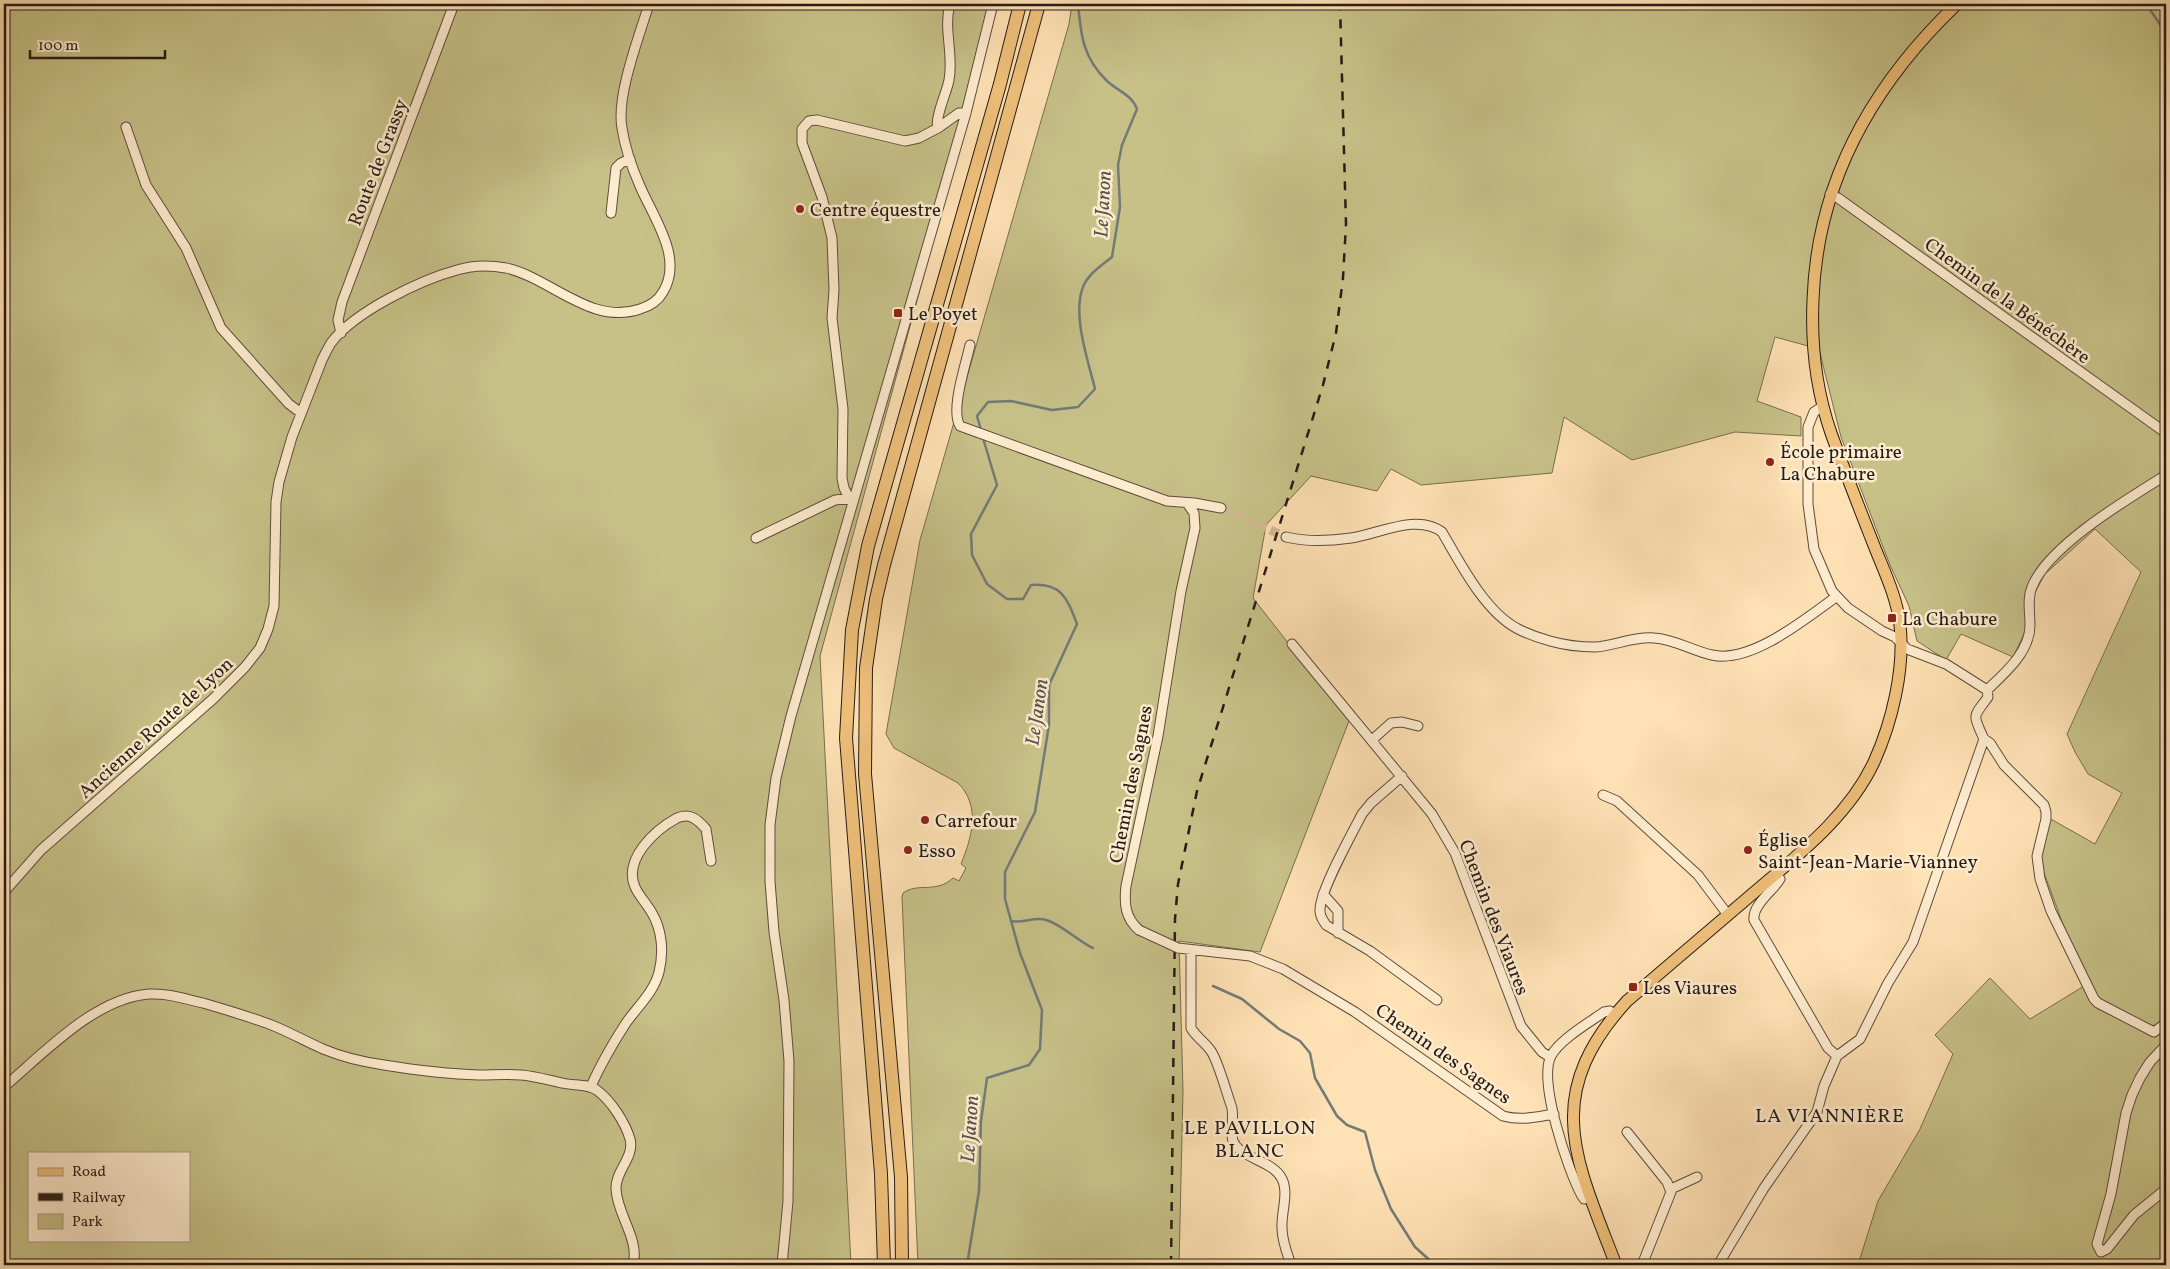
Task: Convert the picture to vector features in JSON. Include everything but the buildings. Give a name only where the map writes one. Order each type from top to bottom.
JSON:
[{"type":"highway","points":[[884,1265],[881,1174],[846,738],[852,630],[870,539],[995,103],[1020,4]]},
{"type":"highway","points":[[902,1265],[901,1177],[865,774],[866,668],[876,599],[886,556],[1039,4]]},
{"type":"main road","points":[[1616,1265],[1577,1157],[1573,1113],[1575,1096],[1584,1064],[1603,1030],[1627,1001],[1776,873],[1825,829],[1845,807],[1872,765],[1882,742],[1892,707],[1901,643],[1898,612],[1892,590],[1830,430],[1823,406],[1816,369],[1812,327],[1816,255],[1830,194],[1854,136],[1893,74],[1918,44],[1957,4]]},
{"type":"street","name":"Route de Grassy","points":[[341,332],[338,320],[342,302],[454,4]]},
{"type":"street","name":"Ancienne Route de Lyon","points":[[4,892],[41,850],[213,699],[245,667],[260,648],[268,629],[274,606],[276,502],[283,464],[322,360],[331,344],[341,332],[373,309],[418,285],[458,269],[480,266],[506,268],[522,273],[564,295],[605,311],[621,313],[650,306],[658,299],[668,282],[670,271],[668,251],[630,159],[620,117],[622,102],[648,4]]},
{"type":"street","points":[[938,128],[936,123],[947,92],[951,65],[946,22],[950,4]]},
{"type":"street","points":[[782,1265],[788,1201],[789,1052],[774,932],[770,881],[770,825],[776,778],[791,716],[851,498],[966,113],[993,4]]},
{"type":"street","points":[[851,498],[844,488],[842,478],[843,409],[832,318],[834,290],[832,238],[822,197],[802,143],[802,129],[809,121],[817,120],[905,141],[919,138],[938,128],[959,113],[966,113]]},
{"type":"street","points":[[126,127],[146,185],[186,248],[221,328],[289,404],[301,412]]},
{"type":"street","points":[[611,213],[616,168],[621,163],[630,159]]},
{"type":"street","name":"Chemin de la Bénéchère","points":[[1830,194],[2166,433]]},
{"type":"street","points":[[970,344],[956,415],[960,426],[1167,501],[1222,508]]},
{"type":"street","points":[[1823,406],[1814,412],[1810,419],[1808,434],[1808,504],[1811,538],[1836,597],[1862,618],[1901,643],[1907,649],[1930,657],[1959,672],[1986,690],[1988,697],[1975,713],[1975,719],[1984,738],[1990,742],[2004,765],[2044,805],[2046,819],[2037,864],[2040,879],[2051,911],[2094,999],[2098,1003],[2154,1032],[2166,1023]]},
{"type":"street","points":[[1986,690],[2021,654],[2029,632],[2031,589],[2048,564],[2086,528],[2166,475]]},
{"type":"street","points":[[756,538],[826,503],[842,498],[851,498]]},
{"type":"street","name":"Chemin des Sagnes","points":[[1187,503],[1194,513],[1195,528],[1181,591],[1158,736],[1126,886],[1127,913],[1131,922],[1139,930],[1178,948],[1250,956],[1283,969],[1355,1012],[1503,1116],[1522,1119],[1554,1114]]},
{"type":"street","points":[[1286,537],[1298,540],[1335,540],[1354,538],[1409,525],[1435,527],[1442,532],[1484,599],[1504,620],[1517,629],[1538,637],[1570,645],[1601,647],[1654,638],[1713,655],[1727,657],[1760,646],[1836,597]]},
{"type":"street","name":"Chemin des Viaures","points":[[1292,644],[1431,811],[1455,853],[1521,1026],[1542,1052],[1550,1057]]},
{"type":"street","points":[[1372,740],[1391,723],[1402,722],[1418,726]]},
{"type":"street","points":[[1718,1265],[1764,1188],[1817,1112],[1824,1086],[1837,1056],[1860,1039],[1888,983],[1913,942],[1984,738]]},
{"type":"street","points":[[1402,776],[1365,809],[1323,894],[1320,912],[1326,925],[1370,952],[1438,1000]]},
{"type":"street","points":[[1603,795],[1617,801],[1698,875],[1728,914]]},
{"type":"street","points":[[591,1086],[604,1059],[626,1023],[654,987],[659,972],[662,955],[658,926],[634,886],[633,864],[644,846],[657,832],[683,816],[691,816],[706,829],[711,861]]},
{"type":"street","points":[[1776,873],[1780,879],[1757,907],[1753,914],[1754,920],[1828,1048],[1837,1056]]},
{"type":"street","points":[[1323,894],[1338,911],[1338,932]]},
{"type":"street","points":[[1191,950],[1191,1028],[1194,1034],[1206,1044],[1213,1056],[1232,1106],[1232,1138],[1235,1146],[1274,1169],[1283,1179],[1283,1241],[1291,1265]]},
{"type":"street","points":[[4,1087],[90,1016],[129,997],[150,994],[171,995],[244,1015],[273,1025],[324,1050],[357,1060],[414,1070],[478,1075],[521,1075],[561,1083],[591,1086],[612,1107],[631,1141],[631,1152],[616,1181],[616,1190],[621,1214],[632,1241],[634,1250],[633,1265]]},
{"type":"street","points":[[1590,1197],[1584,1199],[1578,1190],[1568,1164],[1546,1076],[1550,1057],[1563,1043],[1604,1012],[1610,1011],[1615,1014]]},
{"type":"street","points":[[2166,1045],[2150,1062],[2140,1078],[2126,1113],[2111,1194],[2097,1244],[2100,1252],[2107,1249],[2134,1215],[2166,1189]]},
{"type":"street","points":[[1627,1132],[1671,1189],[1671,1195],[1642,1265]]},
{"type":"street","points":[[1671,1189],[1697,1177]]},
{"type":"green space","points":[[4,4],[998,4],[820,656],[851,1265],[4,1265]]},
{"type":"green space","points":[[1072,4],[2166,4],[2166,1265],[1858,1265],[1878,1201],[1920,1129],[1953,1054],[1935,1035],[1990,978],[2030,1019],[2089,983],[2071,946],[2040,862],[2049,818],[2095,844],[2122,793],[2088,774],[2067,734],[2141,572],[2095,529],[2045,574],[2033,596],[2025,632],[2013,657],[1961,634],[1946,660],[1917,641],[1909,606],[1890,565],[1841,437],[1819,349],[1775,337],[1757,401],[1801,417],[1801,436],[1735,432],[1632,460],[1564,417],[1552,473],[1421,485],[1391,469],[1377,491],[1311,476],[1266,525],[1253,598],[1349,721],[1260,952],[1179,941],[1183,1091],[1179,1265],[918,1265],[902,897],[903,893],[915,888],[940,886],[953,878],[959,881],[966,868],[961,864],[971,833],[972,812],[970,802],[958,783],[894,748],[886,734],[920,540],[1069,24]]},
{"type":"waterway","name":"Le Janon","points":[[981,430],[977,416],[988,402],[1011,401],[1052,410],[1078,407],[1095,389],[1082,338],[1079,311],[1080,298],[1088,278],[1112,257],[1120,207],[1118,165],[1122,145],[1137,109],[1132,100],[1107,81],[1093,64],[1082,36],[1078,4]]},
{"type":"waterway","points":[[2146,4],[2166,33]]},
{"type":"waterway","name":"Le Janon","points":[[967,1265],[979,1191],[981,1121],[987,1078],[1029,1065],[1040,1049],[1042,1010],[1020,953],[1005,899],[1005,872],[1035,812],[1049,725],[1049,685],[1077,624],[1062,594],[1050,587],[1031,585],[1023,599],[1007,599],[987,584],[972,555],[971,534],[997,485],[983,438]]},
{"type":"waterway","points":[[1011,921],[1046,920],[1058,925],[1093,948]]},
{"type":"waterway","points":[[1213,986],[1242,999],[1279,1029],[1300,1041],[1310,1053],[1315,1078],[1337,1116],[1347,1125],[1365,1132],[1375,1170],[1391,1209],[1415,1247],[1435,1265]]},
{"type":"tunnel","points":[[1221,508],[1286,537]]},
{"type":"railway","points":[[1171,1265],[1175,919],[1178,884],[1197,791],[1323,385],[1336,333],[1343,278],[1346,224],[1340,4]]},
{"type":"place","name":"Centre équestre","points":[[800,209]]},
{"type":"place","name":"Le Poyet","points":[[898,313]]},
{"type":"place","name":"École primaire La Chabure","points":[[1770,462]]},
{"type":"place","name":"La Chabure","points":[[1892,618]]},
{"type":"place","name":"Carrefour","points":[[925,820]]},
{"type":"place","name":"Esso","points":[[908,850]]},
{"type":"place","name":"Église Saint-Jean-Marie-Vianney","points":[[1748,850]]},
{"type":"place","name":"Les Viaures","points":[[1633,987]]},
{"type":"district","name":"LA VIANNIÈRE","points":[[1830,1115]]},
{"type":"district","name":"LE PAVILLON BLANC","points":[[1250,1138]]}]
